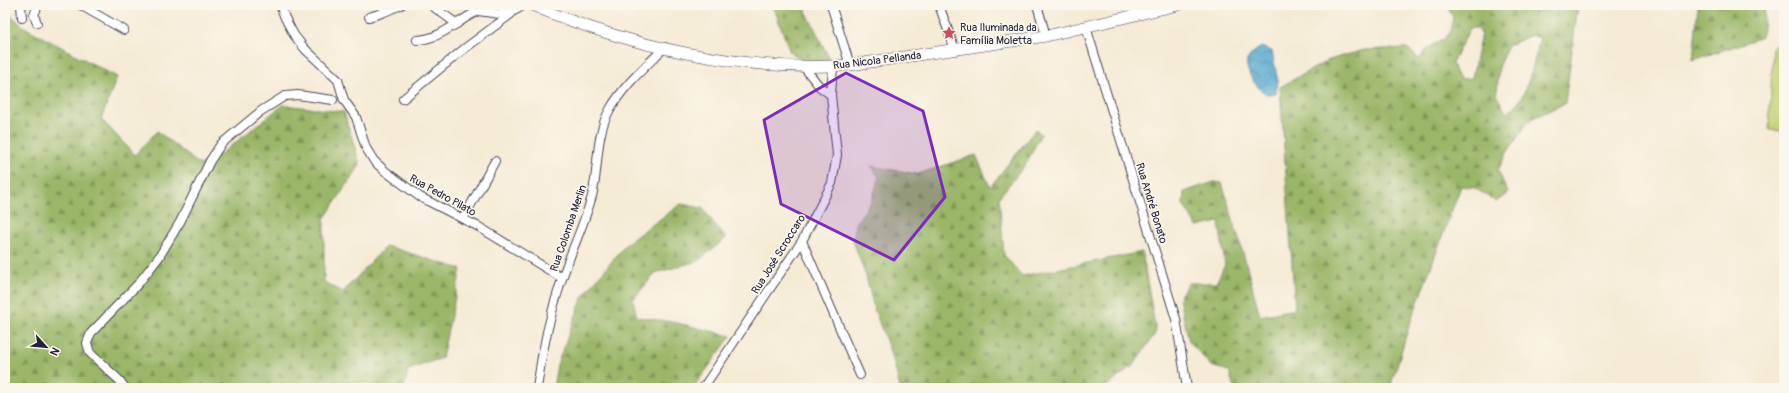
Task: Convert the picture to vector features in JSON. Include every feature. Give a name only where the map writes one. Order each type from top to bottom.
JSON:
[{"type":"main road","name":"Rua Nicola Pellanda","points":[[532,5],[607,34],[665,47],[747,62],[833,67],[1046,36],[1086,28],[1144,9],[1178,5]]},
{"type":"street","points":[[21,5],[22,18]]},
{"type":"street","points":[[37,23],[34,15],[38,5]]},
{"type":"street","points":[[80,5],[124,30]]},
{"type":"street","name":"Rua Pedro Pilato","points":[[280,5],[294,35],[305,49],[338,80],[344,100],[356,117],[366,148],[374,161],[394,179],[413,192],[478,227],[562,278]]},
{"type":"street","points":[[382,13],[388,5]]},
{"type":"street","points":[[369,18],[401,5]]},
{"type":"street","points":[[431,5],[457,24]]},
{"type":"street","points":[[403,99],[464,49],[524,5]]},
{"type":"street","points":[[831,5],[850,65]]},
{"type":"street","points":[[939,5],[955,50]]},
{"type":"street","points":[[1036,5],[1046,36]]},
{"type":"street","points":[[417,40],[427,40],[437,36],[478,11],[493,14],[511,14]]},
{"type":"street","name":"Rua André Bonato","points":[[1086,28],[1176,319],[1187,388]]},
{"type":"street","name":"Rua Colomba Merlin","points":[[537,388],[545,340],[562,278],[591,200],[595,183],[601,137],[609,112],[626,86],[665,47]]},
{"type":"street","points":[[803,66],[820,87],[831,96]]},
{"type":"street","name":"Rua José Scroccaro","points":[[703,388],[802,241],[832,183],[837,154],[831,96],[833,67]]},
{"type":"street","points":[[125,388],[119,380],[90,353],[88,348],[89,337],[96,327],[138,284],[159,257],[180,222],[217,148],[261,111],[285,96],[298,94],[332,100]]},
{"type":"street","points":[[463,219],[495,161]]},
{"type":"street","points":[[802,241],[860,375]]},
{"type":"highlighted area","points":[[846,73],[923,111],[945,197],[894,260],[781,204],[764,120]]},
{"type":"green space","points":[[773,5],[803,5],[831,62],[808,63],[790,52]]},
{"type":"green space","points":[[1446,5],[1578,5],[1565,103],[1530,120],[1508,151],[1498,170],[1508,193],[1496,202],[1475,188],[1461,186],[1409,326],[1390,388],[1234,388],[1229,371],[1211,366],[1189,341],[1179,298],[1188,283],[1216,283],[1225,265],[1219,222],[1197,227],[1183,204],[1184,192],[1214,182],[1222,183],[1260,316],[1295,309],[1280,87],[1329,60],[1364,50],[1407,48],[1419,59],[1428,48],[1444,39],[1450,32],[1453,17]],"holes":[[[1470,28],[1476,28],[1481,33],[1472,78],[1461,79],[1455,72],[1452,63]],[[1531,35],[1540,38],[1529,80],[1520,100],[1514,108],[1506,113],[1497,95],[1499,65],[1508,46]]]},
{"type":"green space","points":[[1698,5],[1765,5],[1762,37],[1693,60]]},
{"type":"green space","points":[[5,10],[24,27],[117,77],[101,119],[135,155],[157,131],[200,165],[222,153],[283,105],[344,112],[360,165],[324,219],[324,282],[343,292],[386,246],[461,269],[442,358],[408,370],[404,388],[5,388]]},
{"type":"green space","points":[[1773,46],[1784,46],[1784,131],[1769,130]]},
{"type":"green space","points":[[1035,130],[1041,134],[1026,164],[999,197],[1004,255],[1022,276],[1142,252],[1156,332],[1133,366],[1104,388],[900,388],[893,359],[874,309],[866,276],[853,241],[856,223],[872,200],[879,177],[871,166],[918,174],[976,155],[990,187]]},
{"type":"green space","points":[[681,204],[702,208],[726,238],[698,261],[655,273],[633,300],[637,317],[673,322],[731,336],[693,388],[645,385],[624,381],[623,388],[553,388],[557,365],[583,296],[627,243]]},
{"type":"water","points":[[1261,47],[1272,51],[1278,82],[1276,94],[1268,94],[1263,92],[1252,80],[1248,69],[1247,60]]},
{"type":"place","name":"Rua Iluminada da Família Moletta","points":[[949,33]]}]
